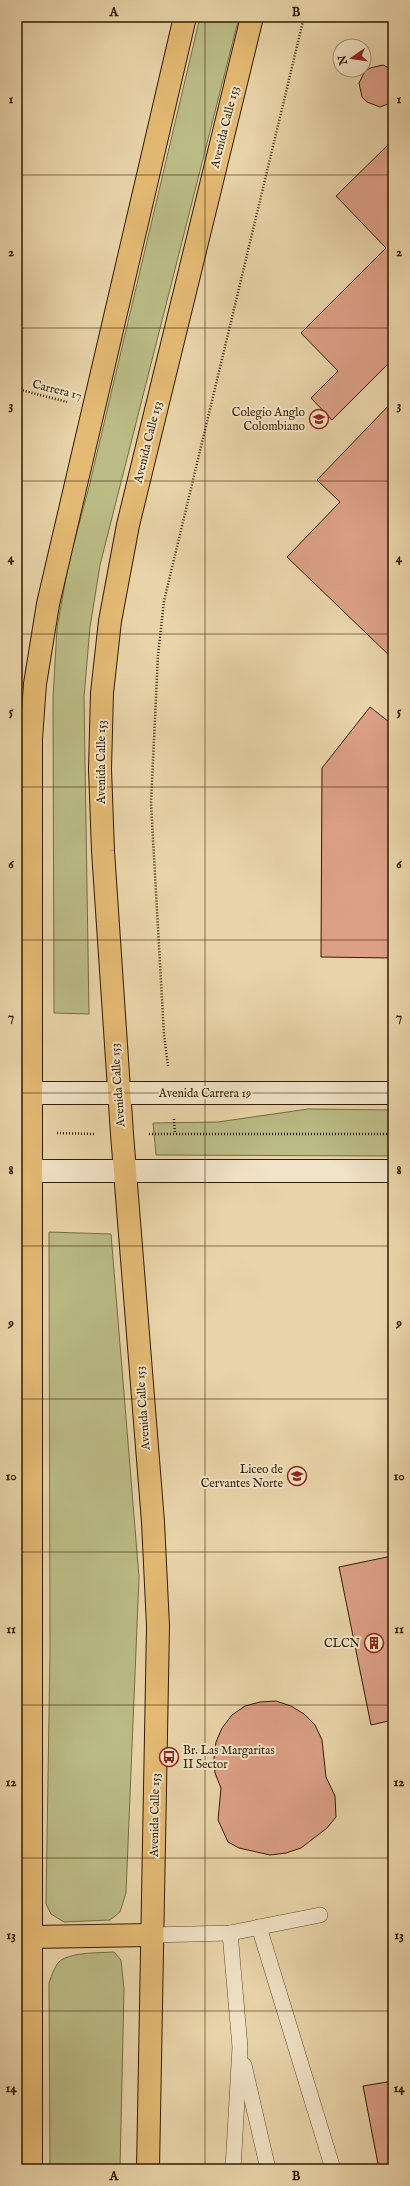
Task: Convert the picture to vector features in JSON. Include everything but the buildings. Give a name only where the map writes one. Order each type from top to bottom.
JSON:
[{"type":"main road","points":[[31,2169],[32,1938],[24,1171],[32,1133],[24,1093],[31,739],[39,648],[48,604],[185,17]]},
{"type":"main road","name":"Avenida Calle 153","points":[[148,2169],[158,1626],[153,1522],[122,1134],[102,851],[100,753],[102,693],[106,653],[118,573],[142,464],[252,17]]},
{"type":"main road","name":"Avenida Carrera 19","points":[[24,1093],[393,1093]]},
{"type":"main road","points":[[24,1171],[393,1171]]},
{"type":"main road","points":[[32,1938],[152,1935]]},
{"type":"lane","points":[[152,1935],[230,1933],[320,1915]]},
{"type":"lane","points":[[259,1927],[333,2169]]},
{"type":"lane","points":[[230,1933],[240,2047],[268,2169]]},
{"type":"lane","points":[[233,2169],[240,2047]]},
{"type":"path","points":[[175,1134],[164,1035],[151,803],[158,655],[164,601],[304,17]]},
{"type":"path","name":"Carrera 17","points":[[17,389],[93,408]]},
{"type":"path","points":[[32,1133],[393,1134]]},
{"type":"green space","points":[[200,17],[239,17],[100,565],[90,627],[84,697],[89,1014],[54,1013],[53,698],[57,628],[69,561],[89,487]]},
{"type":"green space","points":[[308,1109],[393,1110],[393,1156],[156,1155],[153,1123],[218,1122]]},
{"type":"green space","points":[[49,1232],[111,1234],[139,1577],[126,1893],[120,1912],[110,1920],[64,1922],[51,1914],[46,1904],[50,1651]]},
{"type":"green space","points":[[114,1952],[121,1960],[124,1989],[120,2169],[50,2169],[49,1983],[56,1966],[63,1959],[81,1954]]},
{"type":"place","name":"Colegio Anglo Colombiano","points":[[319,419]]},
{"type":"place","name":"Liceo de Cervantes Norte","points":[[297,1476]]},
{"type":"place","name":"CLCN","points":[[374,1643]]},
{"type":"place","name":"Br. Las Margaritas II Sector","points":[[169,1757]]}]
